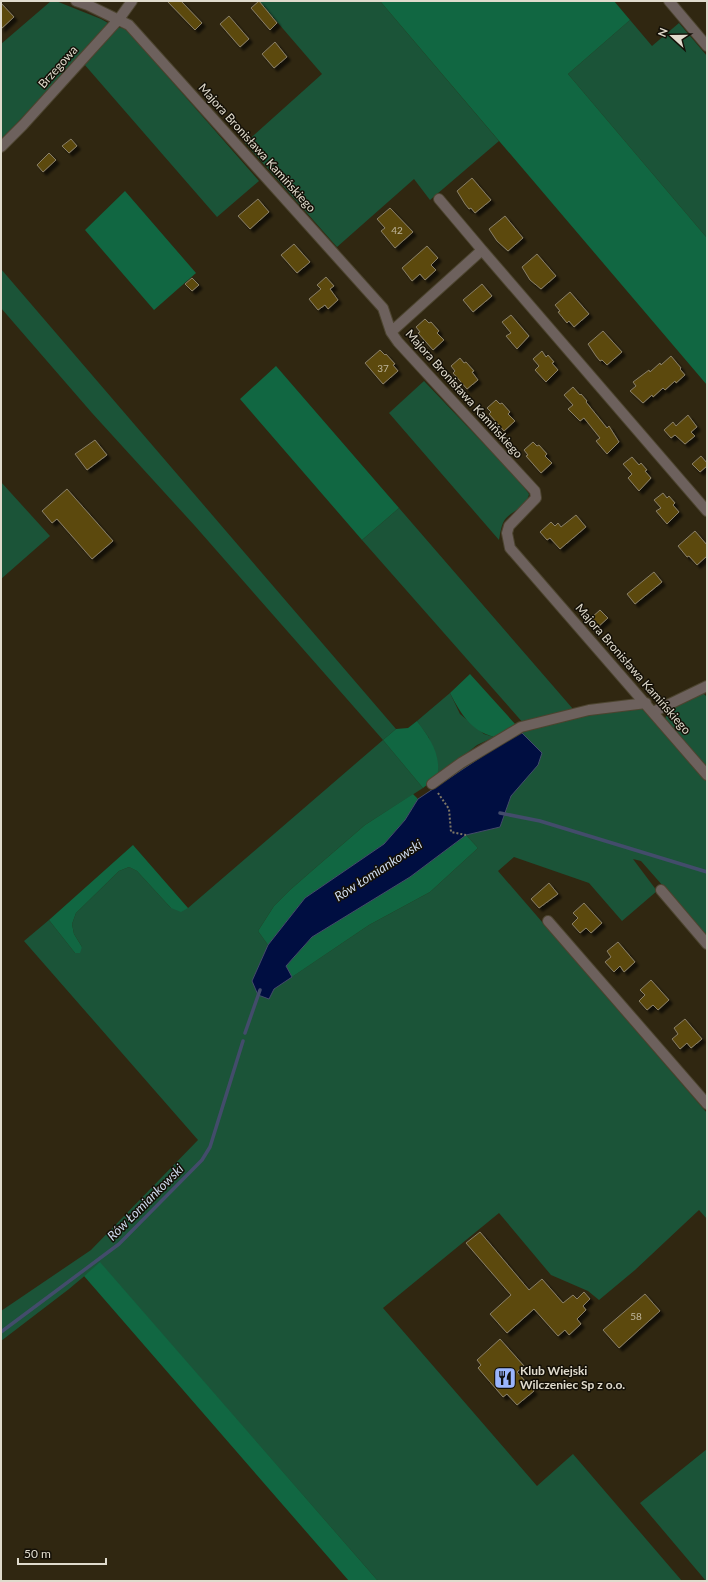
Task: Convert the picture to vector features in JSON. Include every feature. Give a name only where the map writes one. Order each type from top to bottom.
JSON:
[{"type":"street","name":"Majora Bronisława Kamińskiego","points":[[76,1],[119,19],[129,25],[383,308],[391,332],[398,342],[535,491],[536,498],[510,526],[507,533],[510,548],[707,775]]},
{"type":"street","name":"Brzegowa","points":[[1,147],[23,125],[119,19],[132,1]]},
{"type":"street","points":[[669,1],[707,46]]},
{"type":"street","points":[[439,199],[707,511]]},
{"type":"street","points":[[391,332],[482,250]]},
{"type":"street","points":[[653,712],[707,686]]},
{"type":"street","points":[[432,784],[461,763],[521,727],[589,710],[646,703]]},
{"type":"street","points":[[662,890],[707,944]]},
{"type":"street","points":[[548,921],[707,1104]]},
{"type":"path","points":[[432,784],[449,809],[451,832],[466,835]]},
{"type":"green space","points":[[51,1],[56,1],[108,23],[77,59],[1,140],[1,44]]},
{"type":"green space","points":[[259,1],[380,1],[499,141],[430,200],[414,179],[337,247],[245,143],[322,74]]},
{"type":"green space","points":[[380,1],[614,1],[630,20],[568,74],[707,238],[707,385]]},
{"type":"green space","points":[[630,20],[652,46],[679,23],[707,56],[707,238],[568,74]]},
{"type":"green space","points":[[117,27],[126,29],[259,181],[217,217],[84,64]]},
{"type":"green space","points":[[125,191],[196,273],[154,310],[85,230]]},
{"type":"green space","points":[[1,269],[396,729],[383,740],[195,526],[92,413],[1,308]]},
{"type":"green space","points":[[276,366],[399,508],[362,540],[240,399]]},
{"type":"green space","points":[[424,381],[484,444],[505,462],[529,494],[525,503],[510,514],[504,521],[499,540],[389,413]]},
{"type":"green space","points":[[1,482],[50,536],[1,579]]},
{"type":"green space","points":[[399,508],[573,709],[524,724],[362,540]]},
{"type":"green space","points":[[470,674],[516,725],[494,737],[472,726],[458,708],[450,693]]},
{"type":"green space","points":[[702,692],[707,697],[707,767],[665,719],[669,708]]},
{"type":"green space","points":[[450,693],[460,714],[484,734],[494,737],[477,745],[437,777],[429,738],[417,721]]},
{"type":"green space","points":[[645,707],[707,779],[707,936],[641,861],[633,859],[657,891],[622,921],[589,883],[514,857],[498,871],[707,1113],[707,1219],[699,1210],[635,1270],[599,1300],[588,1291],[551,1275],[499,1213],[383,1308],[537,1486],[573,1454],[682,1581],[378,1581],[100,1263],[69,1289],[1,1341],[1,1311],[91,1250],[198,1140],[24,941],[49,920],[75,953],[82,947],[74,934],[72,924],[76,913],[119,871],[129,867],[137,871],[171,908],[188,908],[383,740],[423,788],[365,825],[290,890],[274,906],[258,931],[268,945],[252,981],[269,998],[274,989],[369,925],[430,892],[478,848],[466,835],[500,827],[511,796],[521,783],[520,731],[578,715]]},
{"type":"green space","points":[[417,721],[434,748],[438,762],[437,777],[423,788],[383,740],[396,729],[408,728]]},
{"type":"green space","points":[[413,794],[418,799],[405,820],[384,844],[305,898],[268,945],[258,931],[274,906],[290,890],[365,825]]},
{"type":"green space","points":[[466,835],[478,848],[430,892],[369,925],[292,977],[286,966],[312,937],[410,877]]},
{"type":"green space","points":[[133,845],[188,908],[181,912],[171,908],[137,871],[129,867],[119,871],[76,913],[72,924],[74,934],[82,947],[80,953],[75,953],[49,920]]},
{"type":"green space","points":[[100,1262],[378,1581],[349,1581],[84,1276]]},
{"type":"green space","points":[[707,1449],[707,1581],[706,1581],[640,1503]]},
{"type":"water","points":[[520,731],[542,753],[538,765],[511,796],[500,827],[466,835],[410,877],[312,937],[286,966],[292,977],[274,989],[269,999],[258,995],[252,981],[268,945],[305,898],[384,844],[405,820],[418,799]]},
{"type":"building","points":[[167,1],[181,1],[202,23],[195,30]]},
{"type":"building","points":[[259,1],[277,23],[270,30],[251,8]]},
{"type":"building","points":[[1,3],[14,17],[1,29]]},
{"type":"building","points":[[229,16],[249,39],[240,47],[220,24]]},
{"type":"building","points":[[275,42],[287,57],[274,68],[262,54]]},
{"type":"building","points":[[71,139],[77,146],[69,153],[62,146]]},
{"type":"building","points":[[49,153],[56,160],[43,172],[37,165]]},
{"type":"building","points":[[472,178],[491,200],[475,213],[471,208],[469,209],[457,191]]},
{"type":"building","points":[[258,199],[269,212],[250,229],[238,216]]},
{"type":"building","points":[[390,208],[413,232],[395,248],[381,231],[385,228],[377,219]]},
{"type":"building","points":[[505,216],[523,238],[508,251],[497,241],[489,229]]},
{"type":"building","points":[[294,244],[310,262],[297,273],[281,255]]},
{"type":"building","points":[[427,246],[438,258],[431,265],[436,270],[425,280],[420,274],[412,281],[402,268]]},
{"type":"building","points":[[537,254],[556,276],[541,289],[530,280],[522,267]]},
{"type":"building","points":[[326,277],[334,286],[330,289],[338,300],[328,309],[325,305],[318,310],[309,299],[321,289],[317,285]]},
{"type":"building","points":[[192,278],[199,285],[192,291],[185,284]]},
{"type":"building","points":[[482,284],[492,296],[473,312],[463,300]]},
{"type":"building","points":[[570,292],[589,314],[574,327],[569,321],[567,323],[558,312],[560,311],[555,305]]},
{"type":"building","points":[[511,315],[529,336],[517,349],[506,336],[511,333],[502,322]]},
{"type":"building","points":[[425,319],[429,323],[431,322],[439,331],[437,333],[444,340],[433,350],[418,333],[420,332],[416,327]]},
{"type":"building","points":[[603,331],[622,352],[607,365],[602,360],[600,361],[588,344]]},
{"type":"building","points":[[380,350],[395,364],[393,365],[398,371],[383,384],[365,363]]},
{"type":"building","points":[[542,351],[546,357],[548,355],[554,362],[552,363],[558,370],[546,382],[535,370],[539,366],[533,359]]},
{"type":"building","points":[[671,356],[685,375],[665,390],[663,388],[653,397],[652,395],[643,403],[630,391],[636,386],[633,382],[649,370],[650,372],[660,363],[661,365]]},
{"type":"building","points":[[460,358],[474,371],[472,372],[478,380],[467,389],[453,373],[455,371],[451,366]]},
{"type":"building","points":[[573,387],[587,401],[586,402],[607,428],[609,426],[619,442],[607,454],[596,441],[600,438],[584,418],[580,421],[568,409],[573,405],[564,395]]},
{"type":"building","points":[[496,400],[500,404],[502,403],[510,412],[508,414],[515,421],[504,431],[489,414],[491,412],[487,408]]},
{"type":"building","points":[[688,415],[697,427],[691,432],[695,436],[685,444],[675,435],[671,438],[664,430],[673,422],[676,426]]},
{"type":"building","points":[[95,440],[107,455],[87,470],[75,454]]},
{"type":"building","points":[[533,442],[537,446],[539,445],[547,454],[545,456],[552,463],[541,473],[526,456],[528,455],[524,450]]},
{"type":"building","points":[[701,456],[707,463],[707,466],[700,472],[692,464]]},
{"type":"building","points":[[632,457],[639,465],[641,463],[651,478],[639,491],[628,478],[632,474],[623,464]]},
{"type":"building","points":[[67,489],[113,541],[92,559],[57,519],[52,523],[42,511]]},
{"type":"building","points":[[663,493],[667,498],[669,496],[675,503],[673,505],[679,512],[667,524],[656,511],[661,508],[654,500]]},
{"type":"building","points":[[576,515],[586,527],[560,549],[550,538],[547,540],[540,532],[551,522],[555,526],[558,523],[561,527]]},
{"type":"building","points":[[695,531],[707,545],[707,556],[697,565],[689,556],[687,557],[678,546]]},
{"type":"building","points":[[654,572],[662,582],[635,604],[627,594]]},
{"type":"building","points":[[600,610],[608,618],[598,627],[591,618]]},
{"type":"building","points":[[549,883],[558,894],[539,908],[531,899]]},
{"type":"building","points":[[584,903],[602,923],[591,933],[586,928],[580,933],[572,924],[578,918],[573,913]]},
{"type":"building","points":[[618,942],[635,962],[624,972],[620,966],[614,972],[605,962],[611,957],[607,951]]},
{"type":"building","points":[[651,980],[669,1000],[658,1010],[653,1005],[647,1010],[639,1001],[645,995],[640,990]]},
{"type":"building","points":[[685,1019],[702,1039],[691,1048],[687,1043],[680,1049],[672,1039],[678,1034],[674,1028]]},
{"type":"building","points":[[480,1232],[529,1290],[542,1279],[563,1303],[573,1295],[577,1299],[584,1292],[590,1299],[583,1306],[586,1310],[577,1319],[581,1324],[569,1335],[565,1330],[558,1336],[534,1309],[507,1333],[490,1314],[511,1295],[466,1243]]},
{"type":"building","points":[[645,1294],[660,1311],[619,1348],[603,1330]]},
{"type":"building","name":"Klub Wiejski Wilczeniec Sp z o.o.","points":[[500,1339],[524,1366],[517,1372],[534,1391],[517,1405],[507,1394],[503,1397],[478,1368],[481,1365],[477,1360]]},
{"type":"waterway","name":"Rów Łomiankowski","points":[[500,813],[540,821],[707,872]]},
{"type":"waterway","name":"Rów Łomiankowski","points":[[245,1033],[260,990]]},
{"type":"waterway","name":"Rów Łomiankowski","points":[[1,1332],[119,1244],[202,1160],[210,1147],[243,1041]]},
{"type":"place","name":"Klub Wiejski Wilczeniec Sp z o.o.","points":[[505,1378]]}]
